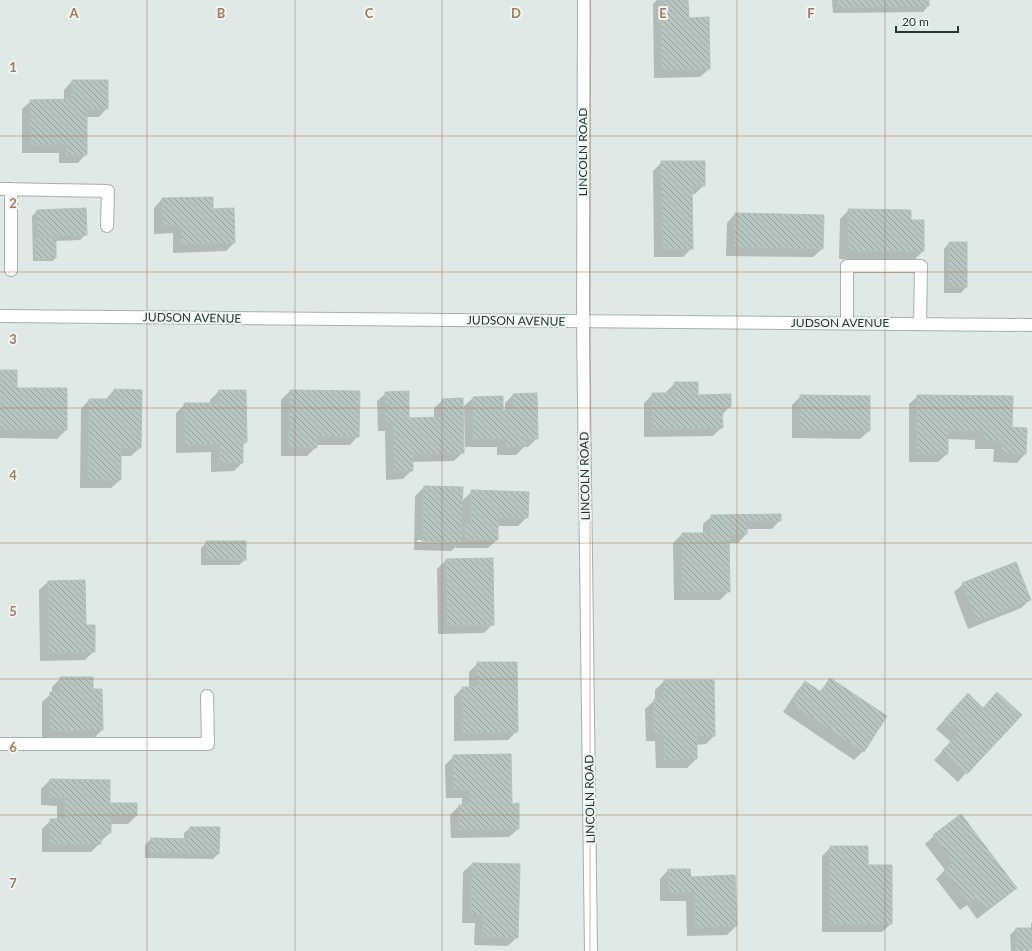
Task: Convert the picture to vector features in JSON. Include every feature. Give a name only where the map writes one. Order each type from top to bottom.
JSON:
[{"type":"street","name":"LINCOLN ROAD","points":[[584,0],[583,322],[591,951]]},
{"type":"street","points":[[12,270],[6,189],[108,191],[107,226]]},
{"type":"street","points":[[847,323],[847,266],[921,266],[920,324]]},
{"type":"street","name":"JUDSON AVENUE","points":[[0,316],[1032,325]]},
{"type":"street","points":[[0,744],[208,744],[207,696]]},
{"type":"building","points":[[661,0],[688,0],[689,18],[709,17],[710,69],[662,70]]},
{"type":"building","points":[[838,0],[929,0],[929,6],[838,8]]},
{"type":"building","points":[[72,80],[108,80],[108,109],[87,109],[87,155],[67,155],[67,144],[31,145],[30,100],[72,99]]},
{"type":"building","points":[[661,161],[705,161],[705,186],[692,186],[693,249],[663,249]]},
{"type":"building","points":[[213,197],[213,209],[234,208],[235,243],[182,244],[181,225],[163,226],[162,198]]},
{"type":"building","points":[[86,208],[87,235],[38,236],[37,210]]},
{"type":"building","points":[[848,209],[911,210],[911,220],[924,220],[924,251],[848,251]]},
{"type":"building","points":[[735,213],[824,215],[823,249],[734,247]]},
{"type":"building","points":[[35,238],[56,238],[56,258],[35,259]]},
{"type":"building","points":[[949,242],[967,242],[967,287],[949,287]]},
{"type":"building","points":[[0,370],[17,370],[17,388],[67,388],[67,430],[0,430]]},
{"type":"building","points":[[674,382],[698,382],[698,395],[731,394],[731,407],[722,407],[723,428],[653,429],[652,393],[674,393]]},
{"type":"building","points":[[114,389],[142,390],[141,448],[121,448],[121,480],[88,480],[89,399],[114,399]]},
{"type":"building","points":[[219,390],[246,390],[247,442],[243,442],[243,463],[220,463],[220,444],[185,445],[184,403],[219,403]]},
{"type":"building","points":[[290,390],[360,391],[359,437],[317,436],[317,448],[289,447]]},
{"type":"building","points":[[409,391],[409,418],[443,417],[442,399],[463,398],[464,453],[413,454],[413,471],[394,471],[393,422],[386,422],[385,392]]},
{"type":"building","points":[[537,393],[538,439],[526,439],[526,446],[506,447],[506,439],[473,439],[473,397],[503,396],[503,410],[513,410],[513,394]]},
{"type":"building","points":[[800,395],[870,396],[870,431],[800,430]]},
{"type":"building","points":[[917,395],[1013,396],[1012,427],[1027,428],[1026,454],[1002,454],[1002,441],[984,440],[984,431],[948,431],[948,454],[917,454]]},
{"type":"building","points":[[424,486],[463,487],[461,543],[422,541]]},
{"type":"building","points":[[471,490],[529,492],[528,518],[498,517],[498,540],[465,539],[465,523],[471,523]]},
{"type":"building","points":[[781,514],[781,521],[747,521],[747,534],[729,535],[730,592],[682,592],[682,533],[711,533],[711,515]]},
{"type":"building","points":[[206,541],[246,541],[246,560],[206,559]]},
{"type":"building","points":[[493,558],[494,625],[447,625],[446,559]]},
{"type":"building","points":[[1016,562],[1031,600],[977,621],[962,583]]},
{"type":"building","points":[[85,580],[86,625],[95,625],[95,652],[49,653],[48,581]]},
{"type":"building","points":[[477,662],[517,662],[518,732],[463,733],[462,687],[478,687]]},
{"type":"building","points":[[60,677],[93,677],[93,689],[102,689],[103,730],[50,731],[50,692],[60,692]]},
{"type":"building","points":[[830,678],[887,716],[864,752],[791,703],[805,681],[821,692]]},
{"type":"building","points":[[664,680],[714,680],[715,736],[697,736],[697,759],[664,760],[664,733],[654,733],[654,699],[664,699]]},
{"type":"building","points":[[997,692],[1022,715],[967,774],[942,751],[959,733],[944,720],[968,693],[983,708]]},
{"type":"building","points":[[511,754],[512,804],[519,803],[519,829],[459,830],[459,805],[470,805],[470,790],[454,790],[453,755]]},
{"type":"building","points":[[50,779],[110,780],[110,803],[137,803],[137,816],[111,816],[111,833],[101,833],[101,844],[50,844],[50,819],[65,819],[65,797],[49,797]]},
{"type":"building","points":[[961,814],[1017,888],[986,911],[976,897],[969,902],[944,870],[954,862],[933,835]]},
{"type":"building","points":[[190,827],[220,827],[219,854],[150,852],[151,838],[189,839]]},
{"type":"building","points":[[830,846],[868,846],[868,865],[892,865],[892,924],[830,924]]},
{"type":"building","points":[[472,863],[520,864],[518,938],[483,937],[483,915],[471,914]]},
{"type":"building","points":[[668,869],[690,869],[691,877],[735,875],[737,926],[696,928],[694,892],[669,893]]},
{"type":"building","points":[[1016,928],[1032,928],[1032,951],[1016,951]]}]
